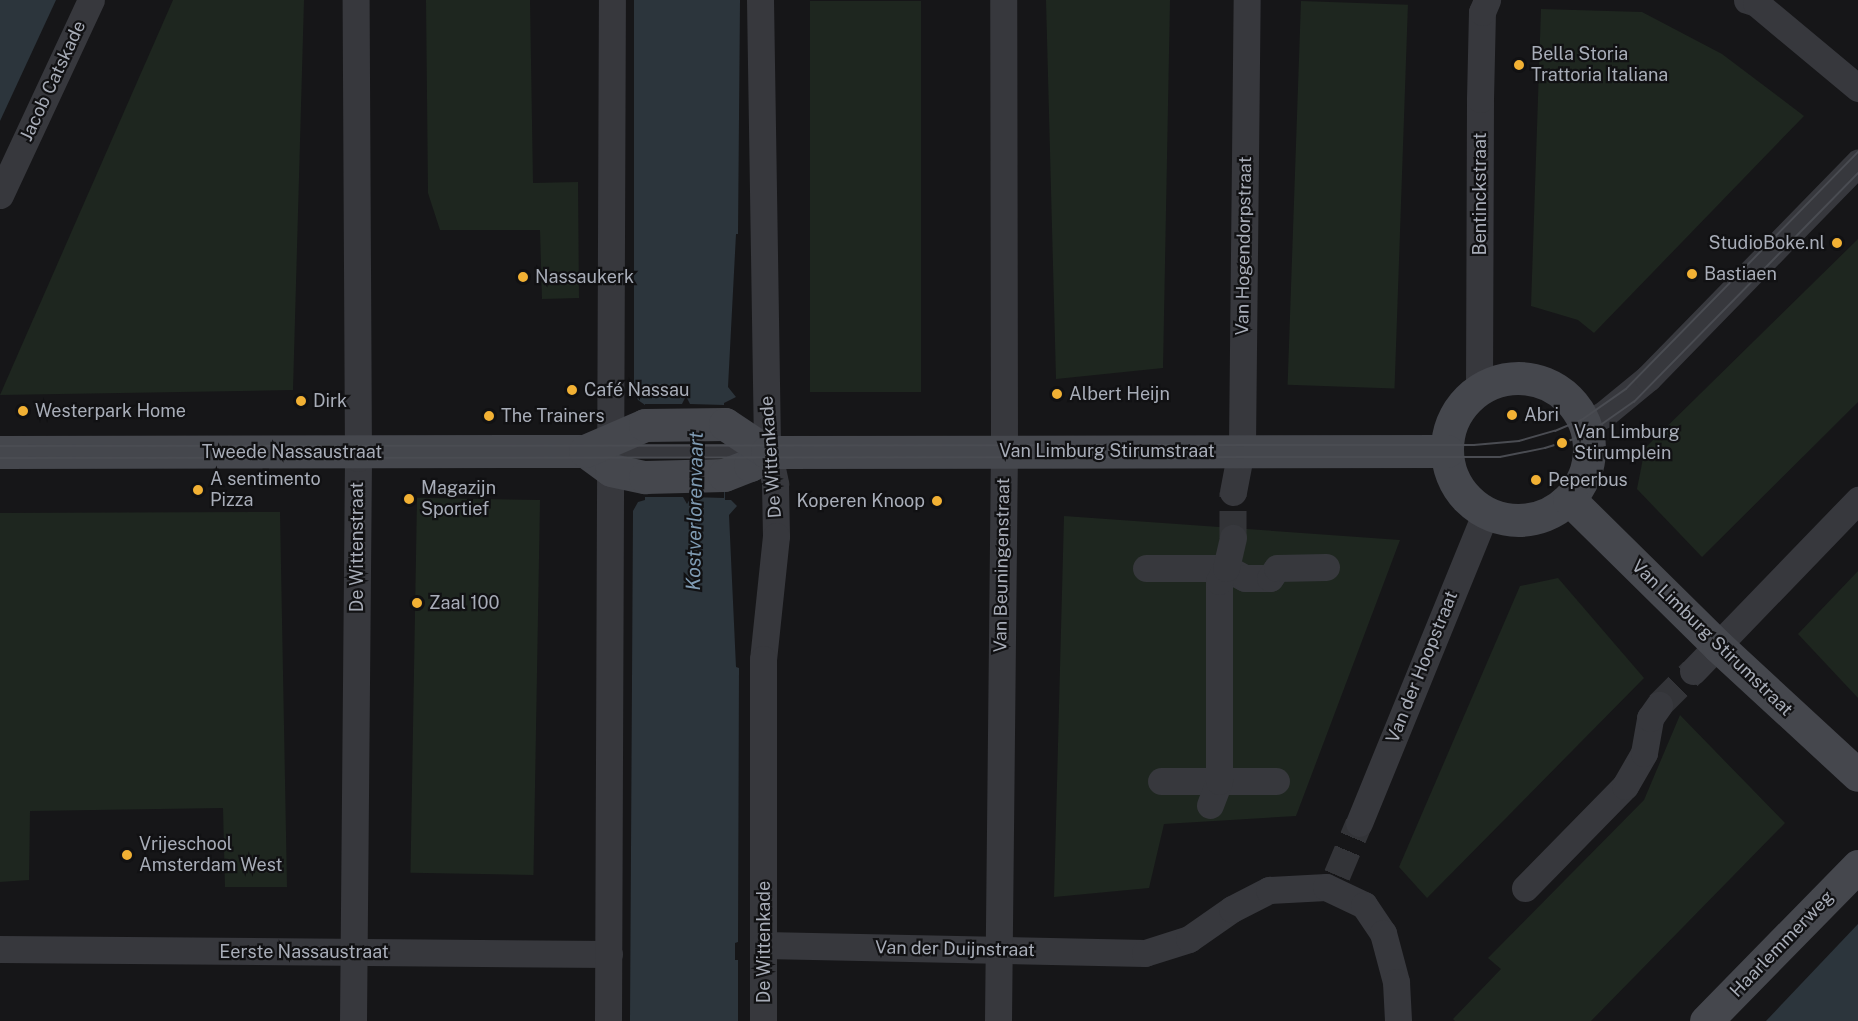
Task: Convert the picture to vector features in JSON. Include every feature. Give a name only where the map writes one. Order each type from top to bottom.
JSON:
[{"type":"street","name":"Jacob Catskade","points":[[0,195],[91,0]]},
{"type":"street","name":"De Wittenstraat","points":[[353,1021],[358,452],[356,0]]},
{"type":"street","points":[[608,1021],[604,453],[613,216],[612,0]]},
{"type":"street","name":"De Wittenkade","points":[[760,0],[767,452],[775,484],[776,536],[762,659],[763,1021]]},
{"type":"street","name":"Van Beuningenstraat","points":[[998,1021],[1004,451],[1003,0]]},
{"type":"street","name":"Van Hogendorpstraat","points":[[1233,492],[1241,451],[1247,0]]},
{"type":"street","name":"Bentinckstraat","points":[[1479,389],[1480,88],[1482,12],[1487,0]]},
{"type":"street","points":[[1754,1],[1858,88]]},
{"type":"street","points":[[1585,424],[1603,415],[1648,378],[1858,163]]},
{"type":"street","points":[[1528,378],[1552,386],[1572,401],[1585,424],[1589,442],[1588,462],[1581,482],[1569,499],[1551,512],[1529,519],[1507,519],[1485,512],[1460,490],[1452,475],[1447,451],[1448,434],[1454,417],[1465,401],[1479,389],[1502,379],[1528,378]]},
{"type":"street","points":[[645,451],[724,450],[750,465],[767,452]]},
{"type":"street","name":"Tweede Nassaustraat","points":[[0,452],[604,453],[645,451]]},
{"type":"street","name":"Tweede Nassaustraat","points":[[604,453],[645,451]]},
{"type":"street","points":[[645,451],[767,452]]},
{"type":"street","name":"Van Limburg Stirumstraat","points":[[767,452],[1447,451]]},
{"type":"street","name":"Van Limburg Stirumstraat","points":[[1569,499],[1718,646],[1858,776]]},
{"type":"street","points":[[1693,671],[1858,500]]},
{"type":"street","name":"Van der Hoopstraat","points":[[1359,823],[1485,512]]},
{"type":"street","points":[[1214,793],[1219,581],[1226,568],[1233,538]]},
{"type":"street","points":[[1146,568],[1226,568],[1245,578],[1270,578],[1277,568],[1326,567]]},
{"type":"street","points":[[1525,888],[1625,786],[1644,753],[1650,718],[1659,705]]},
{"type":"street","points":[[1161,781],[1214,793],[1276,781]]},
{"type":"street","name":"Haarlemmerweg","points":[[1706,1021],[1858,866]]},
{"type":"street","name":"Van der Duijnstraat","points":[[764,945],[1145,953],[1189,939],[1232,909],[1269,890],[1331,881],[1364,905],[1383,933],[1396,982],[1398,1021]]},
{"type":"street","name":"Eerste Nassaustraat","points":[[0,949],[609,954]]},
{"type":"shaded area","points":[[173,0],[304,0],[293,390],[0,395]]},
{"type":"shaded area","points":[[426,0],[530,0],[533,183],[578,182],[579,298],[542,299],[540,230],[440,230],[428,193]]},
{"type":"shaded area","points":[[1046,0],[1170,0],[1163,368],[1056,379]]},
{"type":"shaded area","points":[[810,1],[921,1],[921,392],[810,392]]},
{"type":"shaded area","points":[[1301,1],[1408,5],[1395,389],[1288,385]]},
{"type":"shaded area","points":[[1541,9],[1642,12],[1722,54],[1804,116],[1594,333],[1578,320],[1531,306]]},
{"type":"shaded area","points":[[1858,239],[1858,402],[1702,557],[1637,489],[1645,448]]},
{"type":"shaded area","points":[[417,498],[540,500],[533,875],[410,873]]},
{"type":"shaded area","points":[[280,512],[287,887],[225,887],[223,808],[30,811],[29,880],[0,882],[0,513]]},
{"type":"shaded area","points":[[1064,516],[1400,540],[1296,816],[1164,824],[1149,888],[1054,897]]},
{"type":"shaded area","points":[[1858,571],[1858,698],[1798,634]]},
{"type":"shaded area","points":[[1558,578],[1644,678],[1427,898],[1399,867],[1520,586]]},
{"type":"shaded area","points":[[1680,715],[1785,823],[1591,1021],[1455,1021],[1453,1019],[1501,969],[1488,958],[1644,800]]},
{"type":"water","points":[[0,0],[56,0],[0,121]]},
{"type":"water","name":"Kostverlorenvaart","points":[[634,0],[740,0],[738,234],[736,234],[728,387],[736,397],[724,403],[725,500],[731,500],[737,506],[729,515],[736,667],[739,668],[738,942],[735,943],[735,960],[738,960],[738,1021],[630,1021],[633,511],[638,502],[645,500],[645,405],[638,400],[634,391]]},
{"type":"water","points":[[1858,924],[1858,1021],[1766,1021]]},
{"type":"pier","points":[[686,396],[690,404],[724,405],[724,498],[691,497],[687,504],[683,497],[645,497],[645,404],[682,404]]},
{"type":"tunnel","points":[[1233,492],[1233,538]]},
{"type":"tunnel","points":[[1659,705],[1693,671]]},
{"type":"tunnel","points":[[1337,875],[1359,823]]},
{"type":"tram line","points":[[0,446],[1474,445],[1519,441],[1555,431],[1583,419],[1626,389],[1858,152]]},
{"type":"tram line","points":[[0,458],[1500,457],[1545,448],[1574,439],[1602,424],[1634,402],[1858,173]]},
{"type":"place","name":"Bella Storia Trattoria Italiana","points":[[1519,65]]},
{"type":"place","name":"StudioBoke.nl","points":[[1837,243]]},
{"type":"place","name":"Bastiaen","points":[[1692,274]]},
{"type":"place","name":"Nassaukerk","points":[[523,277]]},
{"type":"place","name":"Café Nassau","points":[[572,390]]},
{"type":"place","name":"Albert Heijn","points":[[1057,394]]},
{"type":"place","name":"Dirk","points":[[301,401]]},
{"type":"place","name":"Westerpark Home","points":[[23,411]]},
{"type":"place","name":"Abri","points":[[1512,415]]},
{"type":"place","name":"The Trainers","points":[[489,416]]},
{"type":"place","name":"Van Limburg Stirumplein","points":[[1562,443]]},
{"type":"place","name":"Peperbus","points":[[1536,480]]},
{"type":"place","name":"A sentimento Pizza","points":[[198,490]]},
{"type":"place","name":"Magazijn Sportief","points":[[409,499]]},
{"type":"place","name":"Koperen Knoop","points":[[937,501]]},
{"type":"place","name":"Zaal 100","points":[[417,603]]},
{"type":"place","name":"Vrijeschool Amsterdam West","points":[[127,855]]}]
